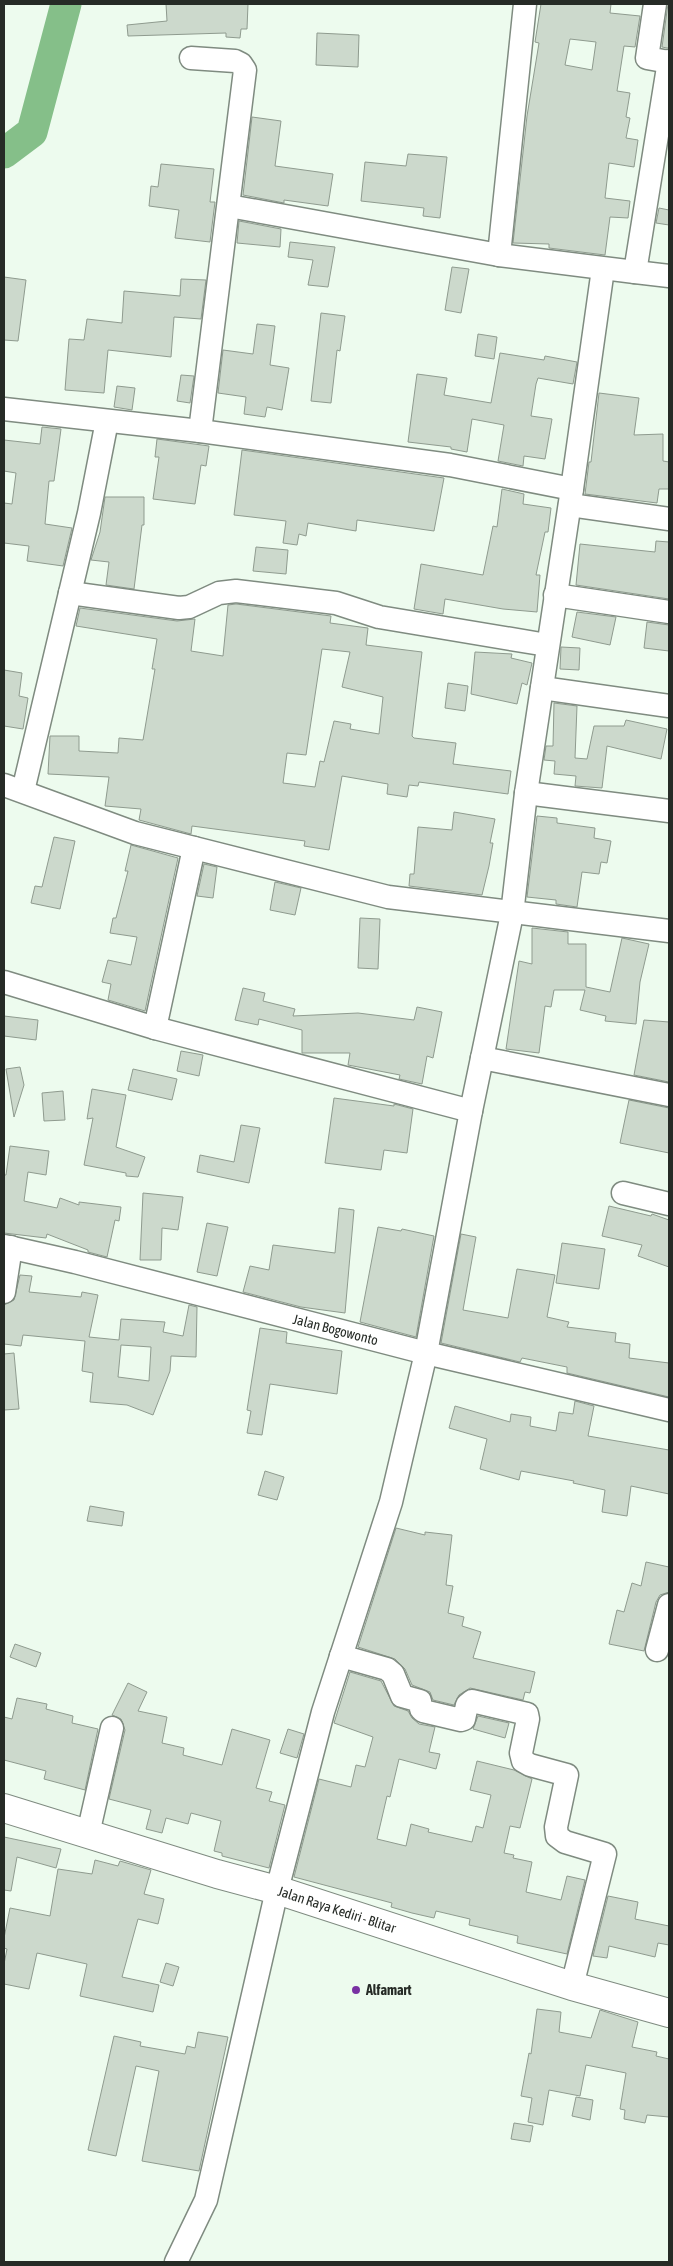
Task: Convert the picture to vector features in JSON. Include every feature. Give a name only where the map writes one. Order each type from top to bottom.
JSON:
[{"type":"main road","name":"Jalan Raya Kediri - Blitar","points":[[4,1808],[217,1874],[277,1890],[572,1986],[669,2013]]},
{"type":"street","points":[[500,255],[525,4]]},
{"type":"street","points":[[635,272],[669,61],[647,58],[655,4]]},
{"type":"street","points":[[192,58],[235,61],[241,64],[244,70],[229,206],[200,431]]},
{"type":"street","points":[[229,206],[500,255],[669,276]]},
{"type":"street","points":[[176,2262],[206,2200],[277,1890],[323,1712],[391,1502],[426,1353],[482,1058],[512,914],[526,793],[603,269]]},
{"type":"street","points":[[4,409],[200,431],[450,465],[571,497],[669,519]]},
{"type":"street","points":[[107,421],[89,513],[70,593],[13,788],[136,833],[388,897],[512,914],[669,931]]},
{"type":"street","points":[[70,593],[189,608],[219,593],[236,591],[336,604],[379,618],[547,645]]},
{"type":"street","points":[[555,595],[669,612]]},
{"type":"street","points":[[542,688],[669,706]]},
{"type":"street","points":[[526,793],[669,811]]},
{"type":"street","points":[[154,1028],[194,848]]},
{"type":"street","points":[[4,982],[154,1028],[472,1111]]},
{"type":"street","points":[[482,1058],[669,1094]]},
{"type":"street","points":[[623,1193],[669,1204]]},
{"type":"street","points":[[4,1292],[7,1246]]},
{"type":"street","name":"Jalan Bogowonto","points":[[7,1246],[426,1353],[669,1410]]},
{"type":"street","points":[[657,1650],[669,1605]]},
{"type":"street","points":[[342,1656],[387,1669],[393,1674],[402,1696],[420,1701],[421,1709],[424,1711],[461,1720],[464,1719],[467,1705],[472,1701],[527,1714],[528,1719],[521,1753],[524,1761],[530,1765],[567,1775],[556,1827],[557,1836],[565,1842],[605,1854],[572,1986]]},
{"type":"street","points":[[88,1834],[112,1728]]},
{"type":"building","points":[[166,4],[248,4],[247,29],[241,29],[240,38],[226,37],[226,33],[128,36],[127,25],[167,21]]},
{"type":"building","points":[[541,4],[611,4],[610,13],[640,16],[635,47],[624,46],[617,91],[630,93],[626,117],[630,118],[626,138],[638,140],[634,167],[609,163],[605,198],[630,201],[628,218],[610,217],[605,255],[549,248],[549,244],[513,243],[527,116],[539,43],[535,42]],"holes":[[[570,39],[596,42],[592,70],[565,65]]]},
{"type":"building","points":[[668,4],[669,48],[667,48],[662,47]]},
{"type":"building","points":[[317,33],[359,35],[358,67],[316,65]]},
{"type":"building","points":[[252,117],[281,121],[275,166],[333,174],[328,206],[284,200],[284,203],[243,195]]},
{"type":"building","points":[[408,154],[447,157],[440,218],[423,216],[424,208],[361,201],[365,162],[406,166]]},
{"type":"building","points":[[161,164],[214,169],[210,202],[215,202],[210,242],[175,238],[179,210],[149,206],[151,186],[158,187]]},
{"type":"building","points":[[659,208],[669,210],[669,225],[656,223]]},
{"type":"building","points":[[239,221],[281,229],[280,247],[237,243]]},
{"type":"building","points":[[290,242],[335,247],[328,287],[308,285],[313,260],[288,257]]},
{"type":"building","points":[[452,267],[469,269],[461,313],[445,310]]},
{"type":"building","points":[[4,277],[26,280],[18,341],[4,340]]},
{"type":"building","points":[[181,279],[206,280],[201,319],[174,317],[171,357],[108,350],[104,393],[65,390],[69,339],[84,340],[87,319],[122,323],[124,291],[180,296]]},
{"type":"building","points":[[321,313],[345,316],[340,351],[337,350],[331,403],[311,401]]},
{"type":"building","points":[[257,324],[275,326],[270,365],[289,368],[282,410],[267,407],[265,417],[244,414],[246,397],[218,393],[223,350],[253,354]]},
{"type":"building","points":[[478,334],[497,337],[494,359],[475,356]]},
{"type":"building","points":[[500,353],[544,360],[545,356],[577,362],[573,384],[538,378],[536,384],[531,416],[552,419],[545,459],[524,456],[523,466],[498,461],[504,425],[472,419],[467,452],[451,449],[451,447],[408,442],[417,374],[447,378],[444,395],[491,403]]},
{"type":"building","points":[[181,375],[194,376],[190,403],[177,401]]},
{"type":"building","points":[[117,386],[135,388],[132,410],[114,407]]},
{"type":"building","points":[[599,393],[639,398],[634,435],[663,434],[663,461],[669,462],[669,489],[659,489],[657,503],[585,494],[589,462],[591,462]]},
{"type":"building","points":[[42,427],[61,429],[54,481],[49,481],[45,524],[72,528],[63,566],[27,561],[29,546],[4,543],[4,503],[12,504],[16,473],[4,471],[4,440],[40,444]]},
{"type":"building","points":[[157,439],[209,446],[206,466],[201,465],[195,504],[153,499],[159,457],[155,457]]},
{"type":"building","points":[[242,450],[444,478],[434,531],[357,520],[356,531],[308,523],[306,536],[299,534],[297,545],[283,543],[286,521],[234,515]]},
{"type":"building","points":[[502,489],[524,494],[523,504],[551,508],[548,532],[545,532],[536,575],[540,575],[537,612],[503,609],[445,599],[443,614],[414,609],[421,564],[483,575],[493,526],[497,527]]},
{"type":"building","points":[[105,497],[144,497],[144,525],[142,525],[134,589],[106,585],[109,562],[91,560],[100,532]]},
{"type":"building","points":[[656,541],[669,542],[669,599],[576,585],[580,544],[655,552]]},
{"type":"building","points":[[256,547],[288,550],[286,574],[253,571]]},
{"type":"building","points":[[236,604],[331,616],[330,623],[368,628],[366,645],[422,652],[412,736],[414,738],[456,743],[453,764],[511,771],[508,794],[419,782],[418,786],[409,785],[407,797],[387,794],[388,784],[342,776],[329,850],[304,846],[305,841],[192,826],[191,834],[139,820],[141,809],[105,806],[109,777],[48,774],[50,736],[79,736],[79,751],[118,753],[119,738],[143,740],[155,669],[152,669],[157,639],[76,626],[80,608],[177,621],[195,619],[191,651],[223,656],[228,605]],"holes":[[[322,649],[350,652],[342,687],[383,697],[379,734],[350,729],[351,724],[334,721],[324,762],[320,761],[315,787],[283,783],[287,753],[306,755]]]},
{"type":"building","points":[[577,612],[616,617],[610,645],[572,637]]},
{"type":"building","points":[[647,622],[669,625],[669,651],[644,648]]},
{"type":"building","points":[[561,647],[580,648],[579,670],[560,669]]},
{"type":"building","points":[[475,652],[512,654],[511,658],[532,663],[527,685],[522,683],[517,704],[471,694]]},
{"type":"building","points":[[4,670],[22,673],[19,696],[28,698],[23,729],[4,726]]},
{"type":"building","points":[[448,683],[468,686],[465,711],[445,708]]},
{"type":"building","points":[[554,703],[577,706],[575,758],[587,759],[594,726],[624,726],[626,720],[667,729],[661,759],[607,746],[602,788],[575,786],[576,776],[554,774],[555,761],[544,760],[546,746],[553,746]]},
{"type":"building","points":[[454,812],[495,819],[490,843],[493,843],[482,895],[409,886],[410,874],[414,874],[418,827],[452,830]]},
{"type":"building","points":[[537,816],[557,818],[557,823],[595,828],[594,838],[611,841],[607,863],[601,862],[599,874],[582,872],[577,907],[556,904],[556,900],[527,897]]},
{"type":"building","points":[[54,837],[75,841],[60,909],[31,903],[35,886],[42,887]]},
{"type":"building","points":[[131,845],[178,858],[145,1011],[108,1000],[111,984],[102,982],[108,960],[131,965],[137,937],[110,933],[113,918],[116,918],[128,871],[125,871]]},
{"type":"building","points":[[204,864],[217,867],[213,898],[197,896]]},
{"type":"building","points":[[275,882],[301,888],[295,915],[270,910]]},
{"type":"building","points":[[360,918],[380,919],[378,969],[358,968]]},
{"type":"building","points":[[532,928],[568,932],[568,944],[586,944],[586,987],[610,992],[622,938],[649,944],[640,982],[636,1024],[605,1021],[606,1016],[580,1010],[585,990],[554,990],[551,1007],[545,1006],[539,1053],[506,1049],[519,961],[532,964]]},
{"type":"building","points":[[243,988],[265,993],[263,1001],[295,1009],[293,1016],[358,1013],[414,1020],[417,1007],[442,1012],[433,1058],[427,1056],[422,1084],[399,1079],[400,1075],[348,1065],[350,1053],[302,1053],[302,1030],[259,1019],[258,1025],[235,1020]]},
{"type":"building","points":[[4,1016],[38,1020],[36,1040],[4,1036]]},
{"type":"building","points":[[644,1020],[669,1022],[669,1082],[634,1075]]},
{"type":"building","points":[[181,1051],[203,1055],[199,1076],[177,1071]]},
{"type":"building","points":[[20,1067],[24,1085],[14,1117],[6,1069]]},
{"type":"building","points":[[133,1069],[177,1079],[172,1100],[128,1090]]},
{"type":"building","points":[[92,1089],[126,1095],[116,1147],[145,1157],[138,1177],[126,1176],[126,1173],[84,1165],[93,1118],[87,1119]]},
{"type":"building","points":[[63,1091],[65,1120],[44,1121],[42,1093]]},
{"type":"building","points":[[334,1098],[394,1106],[394,1104],[413,1109],[407,1153],[384,1150],[381,1170],[325,1163]]},
{"type":"building","points":[[629,1100],[669,1108],[669,1153],[620,1143]]},
{"type":"building","points":[[241,1125],[260,1128],[249,1183],[197,1172],[200,1155],[234,1162]]},
{"type":"building","points":[[10,1146],[49,1151],[46,1175],[28,1172],[24,1201],[57,1208],[60,1198],[79,1205],[79,1202],[121,1207],[119,1221],[115,1220],[107,1257],[88,1252],[88,1250],[47,1234],[46,1238],[4,1233],[4,1175],[6,1175]]},
{"type":"building","points":[[143,1193],[183,1197],[178,1230],[162,1228],[161,1260],[140,1260]]},
{"type":"building","points":[[609,1206],[651,1216],[652,1214],[669,1220],[669,1267],[638,1256],[642,1245],[602,1236]]},
{"type":"building","points":[[339,1208],[354,1210],[345,1313],[301,1307],[243,1292],[250,1266],[269,1270],[273,1245],[335,1253]]},
{"type":"building","points":[[207,1223],[228,1227],[217,1276],[197,1272]]},
{"type":"building","points":[[378,1227],[401,1231],[402,1229],[434,1236],[416,1337],[360,1322]]},
{"type":"building","points":[[461,1234],[476,1237],[463,1310],[508,1318],[517,1269],[555,1275],[547,1317],[569,1322],[567,1327],[616,1333],[615,1342],[630,1344],[629,1358],[669,1363],[669,1397],[567,1373],[567,1367],[522,1358],[520,1362],[441,1343]]},
{"type":"building","points":[[562,1243],[605,1249],[599,1289],[556,1283]]},
{"type":"building","points":[[20,1275],[32,1276],[29,1292],[81,1297],[82,1292],[98,1295],[89,1337],[119,1340],[121,1319],[165,1322],[163,1332],[183,1336],[189,1305],[197,1307],[196,1357],[171,1356],[170,1371],[153,1415],[127,1405],[90,1402],[93,1373],[82,1371],[85,1341],[23,1335],[21,1346],[4,1344],[4,1305],[14,1300]],"holes":[[[121,1345],[151,1347],[149,1381],[118,1377]]]},
{"type":"building","points":[[260,1328],[287,1332],[286,1343],[342,1351],[337,1394],[270,1384],[262,1435],[247,1433],[251,1411],[247,1410]]},
{"type":"building","points":[[14,1353],[19,1409],[4,1410],[4,1354]]},
{"type":"building","points":[[575,1401],[594,1406],[588,1436],[669,1450],[669,1494],[631,1486],[627,1516],[602,1512],[605,1490],[573,1483],[574,1481],[521,1471],[519,1480],[480,1469],[487,1439],[449,1428],[455,1406],[510,1422],[511,1414],[531,1417],[530,1426],[556,1431],[559,1412],[573,1414]]},
{"type":"building","points":[[265,1471],[284,1477],[277,1500],[258,1495]]},
{"type":"building","points":[[90,1506],[124,1512],[122,1526],[87,1521]]},
{"type":"building","points":[[396,1528],[425,1535],[425,1532],[452,1535],[446,1585],[453,1586],[448,1613],[464,1617],[462,1626],[481,1632],[473,1658],[535,1672],[530,1693],[525,1692],[523,1700],[470,1688],[459,1695],[454,1705],[433,1700],[430,1692],[412,1685],[405,1669],[395,1659],[358,1647]]},
{"type":"building","points":[[646,1562],[669,1567],[669,1592],[660,1595],[656,1602],[644,1651],[609,1644],[617,1610],[624,1612],[632,1583],[641,1586]]},
{"type":"building","points":[[15,1644],[41,1653],[36,1667],[10,1657]]},
{"type":"building","points":[[350,1672],[381,1681],[394,1706],[408,1711],[419,1724],[435,1727],[429,1752],[440,1754],[436,1769],[399,1759],[390,1797],[387,1796],[377,1839],[406,1846],[411,1824],[429,1829],[428,1832],[472,1842],[476,1826],[483,1828],[491,1795],[470,1790],[477,1761],[514,1770],[532,1779],[520,1828],[510,1826],[504,1853],[514,1855],[513,1858],[532,1862],[526,1892],[561,1900],[567,1876],[585,1880],[567,1954],[517,1943],[518,1936],[469,1925],[470,1919],[436,1911],[434,1918],[412,1913],[391,1907],[392,1903],[294,1877],[319,1779],[351,1787],[356,1765],[365,1767],[373,1737],[334,1723]]},
{"type":"building","points":[[128,1683],[147,1692],[138,1711],[167,1717],[162,1743],[184,1748],[183,1755],[222,1765],[232,1729],[270,1740],[256,1788],[272,1792],[269,1801],[285,1805],[269,1868],[222,1856],[222,1853],[214,1851],[221,1821],[191,1813],[188,1824],[166,1818],[162,1833],[146,1829],[151,1810],[109,1799],[125,1730],[121,1719],[112,1715]]},
{"type":"building","points":[[17,1698],[47,1704],[46,1709],[73,1716],[72,1723],[98,1729],[85,1790],[44,1779],[46,1771],[4,1760],[4,1717],[12,1719]]},
{"type":"building","points":[[478,1716],[509,1723],[505,1738],[473,1729]]},
{"type":"building","points":[[288,1729],[304,1734],[297,1758],[280,1753]]},
{"type":"building","points":[[4,1837],[61,1849],[56,1868],[17,1857],[11,1891],[4,1890]]},
{"type":"building","points":[[95,1860],[118,1866],[120,1861],[151,1870],[144,1894],[164,1899],[158,1924],[138,1919],[122,1977],[159,1985],[153,2012],[80,1996],[87,1964],[37,1953],[29,1989],[4,1984],[4,1964],[7,1949],[4,1948],[4,1938],[10,1908],[50,1916],[58,1869],[92,1874]]},
{"type":"building","points":[[608,1896],[638,1902],[635,1919],[669,1926],[669,1945],[658,1943],[655,1957],[609,1946],[607,1958],[593,1956]]},
{"type":"building","points":[[166,1963],[179,1967],[173,1986],[160,1982]]},
{"type":"building","points":[[537,2009],[561,2012],[559,2032],[591,2038],[600,2010],[638,2022],[632,2047],[657,2052],[656,2056],[669,2059],[669,2117],[647,2115],[645,2123],[624,2119],[625,2110],[620,2109],[626,2073],[586,2065],[580,2096],[549,2090],[543,2125],[528,2122],[532,2098],[521,2096],[529,2053],[531,2054]]},
{"type":"building","points":[[198,2032],[228,2037],[199,2171],[142,2161],[159,2071],[136,2066],[116,2156],[88,2150],[114,2036],[141,2042],[140,2046],[185,2054],[187,2046],[195,2048]]},
{"type":"building","points":[[576,2097],[593,2100],[590,2120],[572,2116]]},
{"type":"building","points":[[514,2123],[533,2126],[530,2142],[511,2139]]},
{"type":"waterway","points":[[4,153],[32,132],[66,4]]},
{"type":"place","name":"Alfamart","points":[[356,1990]]}]
